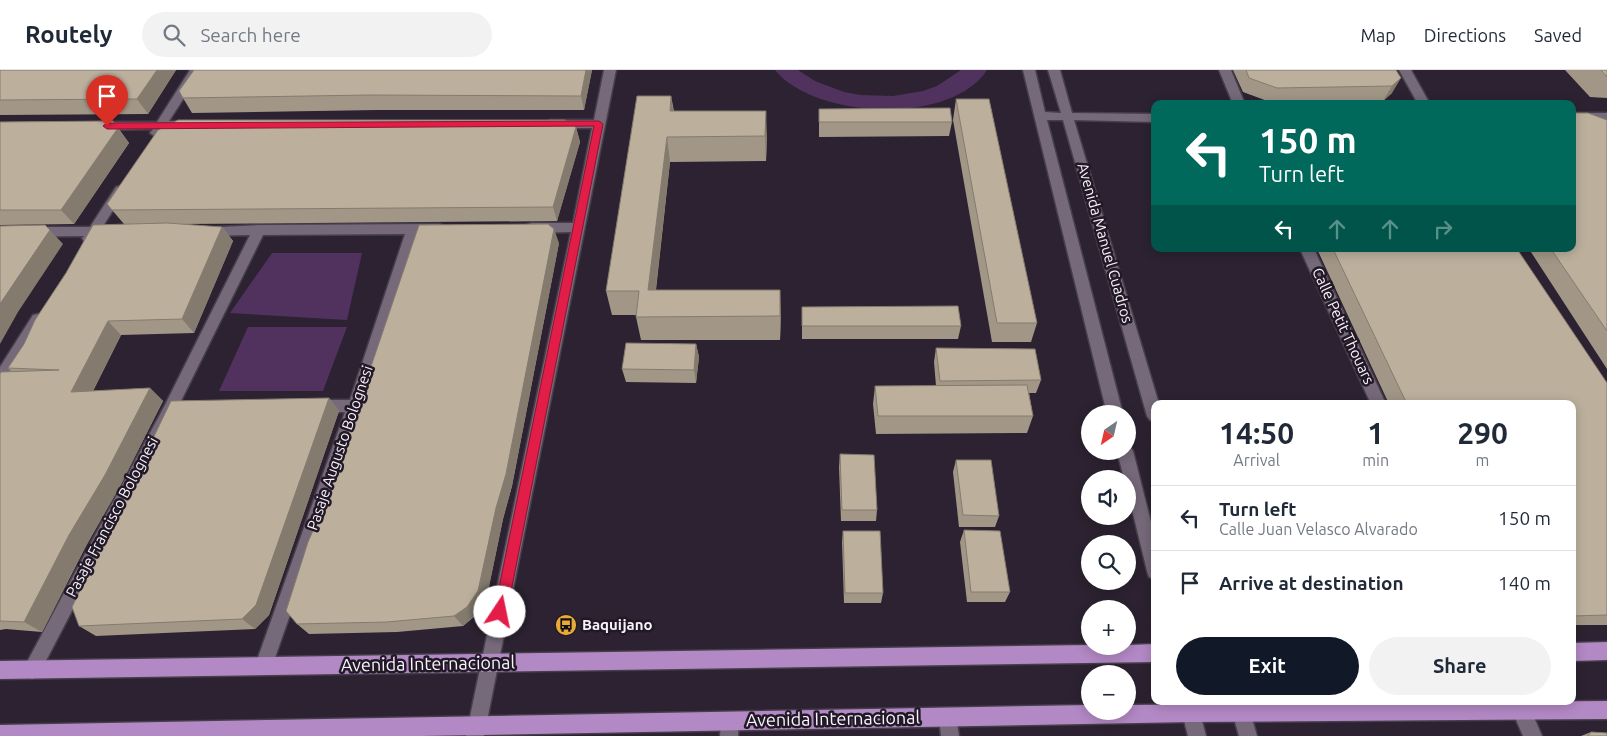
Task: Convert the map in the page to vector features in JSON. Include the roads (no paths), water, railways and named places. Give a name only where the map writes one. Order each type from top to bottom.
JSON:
[{"type":"main road","points":[[1576,652],[1607,652]]},
{"type":"main road","name":"Avenida Internacional","points":[[0,670],[1151,653]]},
{"type":"main road","name":"Avenida Internacional","points":[[10,735],[949,727],[1189,707],[1519,706],[1607,710]]},
{"type":"street","points":[[151,142],[196,70]]},
{"type":"street","points":[[476,731],[610,70]]},
{"type":"street","name":"Avenida Manuel Cuadros","points":[[1028,70],[1113,405]]},
{"type":"street","name":"Avenida Manuel Cuadros","points":[[1054,70],[1151,402]]},
{"type":"street","points":[[1225,70],[1237,100]]},
{"type":"street","points":[[1405,70],[1422,100]]},
{"type":"street","points":[[1040,116],[1151,118]]},
{"type":"street","points":[[1576,117],[1607,117]]},
{"type":"street","points":[[539,124],[599,124]]},
{"type":"street","points":[[85,126],[201,125]]},
{"type":"street","points":[[83,248],[125,183]]},
{"type":"street","points":[[191,231],[452,228]]},
{"type":"street","points":[[520,228],[578,228]]},
{"type":"street","name":"Pasaje Augusto Bolognesi","points":[[264,666],[355,406],[413,229]]},
{"type":"street","name":"Pasaje Francisco Bolognesi","points":[[32,670],[170,409],[259,230]]},
{"type":"street","points":[[0,232],[123,231]]},
{"type":"street","name":"Calle Petit Thouars","points":[[1308,252],[1377,400]]},
{"type":"street","points":[[0,378],[47,305]]},
{"type":"street","points":[[296,407],[355,406]]},
{"type":"street","points":[[170,409],[189,409]]},
{"type":"street","points":[[1127,460],[1151,555]]},
{"type":"street","points":[[1519,706],[1533,736]]},
{"type":"street","points":[[1189,707],[1197,736]]},
{"type":"street","points":[[1240,707],[1248,736]]},
{"type":"place","name":"Baquijano","points":[[566,625]]}]
